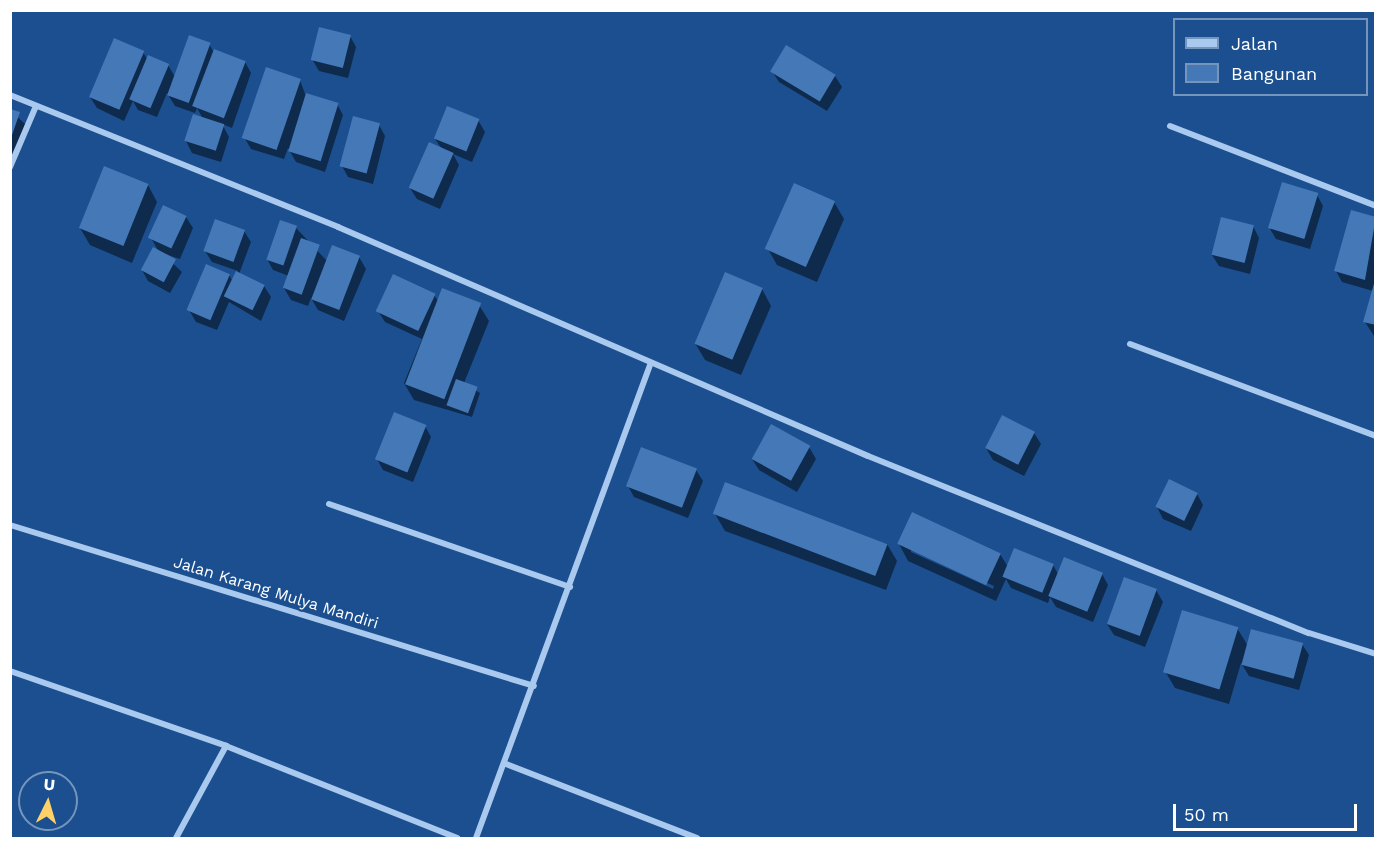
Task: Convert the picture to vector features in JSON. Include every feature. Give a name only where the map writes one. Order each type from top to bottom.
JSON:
[{"type":"street","points":[[10,95],[338,227],[651,365],[1287,624],[1376,654]]},
{"type":"street","points":[[10,167],[36,106]]},
{"type":"street","points":[[1170,126],[1376,206]]},
{"type":"street","points":[[1130,344],[1376,436]]},
{"type":"street","points":[[476,838],[506,764],[651,365]]},
{"type":"street","points":[[329,504],[570,587]]},
{"type":"street","name":"Jalan Karang Mulya Mandiri","points":[[10,525],[534,686]]},
{"type":"street","points":[[10,671],[226,746],[457,838]]},
{"type":"street","points":[[176,838],[226,746]]},
{"type":"street","points":[[506,764],[697,838]]},
{"type":"building","points":[[319,27],[351,35],[343,68],[311,60]]},
{"type":"building","points":[[189,35],[211,43],[189,103],[167,95]]},
{"type":"building","points":[[114,38],[144,51],[119,110],[89,97]]},
{"type":"building","points":[[786,45],[836,75],[820,101],[770,72]]},
{"type":"building","points":[[214,49],[246,61],[224,118],[192,106]]},
{"type":"building","points":[[148,55],[169,64],[150,108],[129,99]]},
{"type":"building","points":[[266,67],[301,79],[277,150],[242,138]]},
{"type":"building","points":[[306,93],[339,103],[321,161],[288,151]]},
{"type":"building","points":[[447,106],[479,119],[466,152],[434,138]]},
{"type":"building","points":[[10,109],[20,112],[11,138],[10,138]]},
{"type":"building","points":[[193,114],[224,124],[216,151],[184,141]]},
{"type":"building","points":[[353,116],[380,123],[367,173],[340,166]]},
{"type":"building","points":[[429,142],[454,153],[433,199],[409,188]]},
{"type":"building","points":[[104,166],[149,184],[123,246],[79,228]]},
{"type":"building","points":[[1282,182],[1318,193],[1304,239],[1268,228]]},
{"type":"building","points":[[794,183],[835,201],[806,267],[765,249]]},
{"type":"building","points":[[163,205],[187,216],[171,249],[148,238]]},
{"type":"building","points":[[1351,210],[1376,217],[1365,280],[1334,271]]},
{"type":"building","points":[[1221,217],[1254,225],[1245,263],[1212,255]]},
{"type":"building","points":[[215,219],[245,230],[233,262],[203,251]]},
{"type":"building","points":[[280,220],[297,226],[283,266],[266,260]]},
{"type":"building","points":[[301,238],[320,245],[302,295],[283,288]]},
{"type":"building","points":[[332,245],[360,256],[339,310],[311,299]]},
{"type":"building","points":[[153,247],[176,259],[164,282],[141,270]]},
{"type":"building","points":[[206,264],[230,274],[210,320],[186,310]]},
{"type":"building","points":[[236,271],[265,285],[252,310],[224,296]]},
{"type":"building","points":[[725,272],[763,288],[732,360],[695,344]]},
{"type":"building","points":[[393,274],[436,294],[418,331],[376,311]]},
{"type":"building","points":[[1376,280],[1376,325],[1363,322]]},
{"type":"building","points":[[442,288],[481,303],[444,399],[405,384]]},
{"type":"building","points":[[456,379],[478,387],[468,413],[446,405]]},
{"type":"building","points":[[394,412],[426,425],[407,472],[375,459]]},
{"type":"building","points":[[1002,415],[1035,432],[1018,465],[985,448]]},
{"type":"building","points":[[771,424],[810,446],[791,481],[752,459]]},
{"type":"building","points":[[641,447],[697,469],[682,508],[626,486]]},
{"type":"building","points":[[1169,479],[1198,493],[1184,521],[1155,507]]},
{"type":"building","points":[[725,482],[887,544],[875,576],[713,514]]},
{"type":"building","points":[[912,512],[1001,553],[986,585],[897,544]]},
{"type":"building","points":[[1014,548],[1054,564],[1042,593],[1002,577]]},
{"type":"building","points":[[1064,557],[1103,573],[1087,612],[1048,596]]},
{"type":"building","points":[[1124,577],[1157,589],[1140,636],[1107,624]]},
{"type":"building","points":[[1182,610],[1238,627],[1219,689],[1163,672]]},
{"type":"building","points":[[1251,629],[1303,643],[1294,679],[1241,665]]}]
